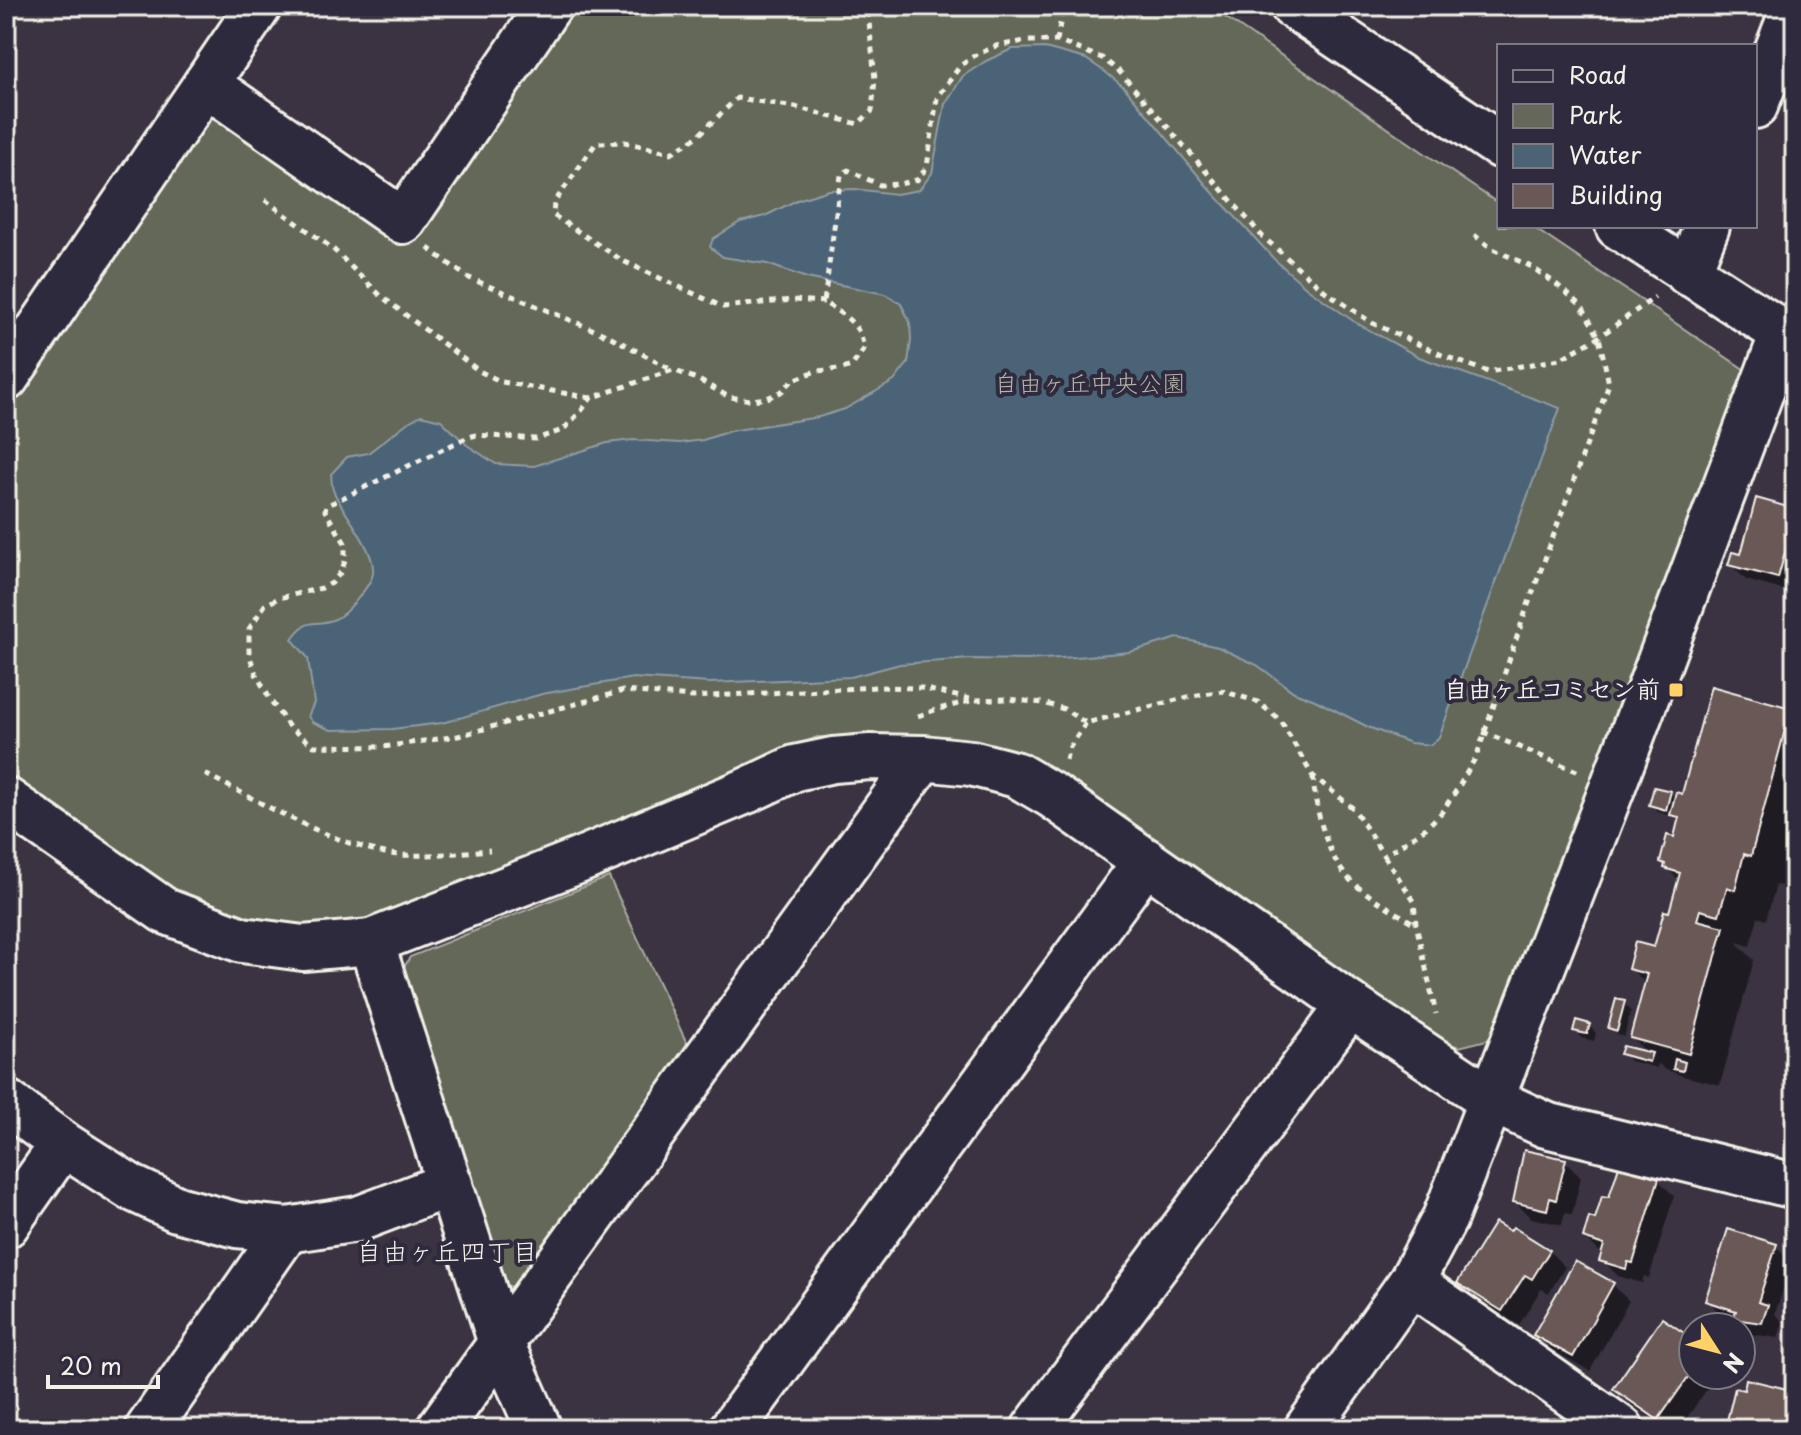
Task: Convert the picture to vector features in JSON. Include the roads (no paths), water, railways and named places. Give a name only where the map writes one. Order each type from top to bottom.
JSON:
[{"type":"street","points":[[6,378],[259,6]]},
{"type":"street","points":[[206,84],[403,221],[549,6]]},
{"type":"street","points":[[1293,6],[1497,144]]},
{"type":"street","points":[[1757,101],[1795,6]]},
{"type":"street","points":[[1307,1429],[1411,1282],[1445,1218],[1789,337],[1621,228]]},
{"type":"street","points":[[1688,273],[1706,228]]},
{"type":"street","points":[[6,800],[165,911],[242,940],[303,948],[371,942],[578,861],[795,768],[833,760],[870,757],[971,763],[1017,775],[1053,796],[1350,1005],[1492,1100],[1546,1125],[1795,1186]]},
{"type":"street","points":[[439,1429],[923,758]]},
{"type":"street","points":[[732,1429],[1146,861]]},
{"type":"street","points":[[371,942],[501,1343],[539,1429]]},
{"type":"street","points":[[1034,1429],[1350,1005]]},
{"type":"street","points":[[6,1102],[63,1144],[132,1188],[177,1209],[237,1225],[287,1230],[358,1219],[450,1184]]},
{"type":"street","points":[[6,1225],[63,1144]]},
{"type":"street","points":[[148,1429],[287,1230]]},
{"type":"street","points":[[1411,1282],[1621,1429]]},
{"type":"water","points":[[1045,48],[1086,59],[1125,88],[1207,186],[1274,259],[1307,288],[1356,323],[1419,357],[1560,408],[1439,737],[1431,745],[1410,743],[1368,727],[1294,692],[1257,665],[1218,647],[1178,638],[1130,652],[1026,660],[970,659],[900,664],[851,677],[710,683],[633,678],[542,694],[442,723],[392,729],[331,730],[312,722],[308,716],[314,703],[308,658],[292,639],[307,624],[340,616],[356,601],[372,577],[371,557],[332,488],[331,474],[347,457],[368,453],[421,415],[441,420],[467,445],[496,464],[534,466],[607,443],[633,440],[680,443],[703,440],[730,431],[819,417],[845,409],[894,381],[908,363],[911,340],[910,322],[901,304],[885,294],[807,278],[767,264],[723,257],[710,247],[713,239],[740,222],[765,216],[797,200],[829,190],[855,189],[896,194],[919,190],[932,173],[945,104],[963,76],[1012,49]]},
{"type":"place","name":"自由ヶ丘コミセン前","points":[[1676,690]]},
{"type":"district","name":"自由ヶ丘四丁目","points":[[447,1252]]},
{"type":"park label","name":"自由ヶ丘中央公園","points":[[1090,384]]}]
